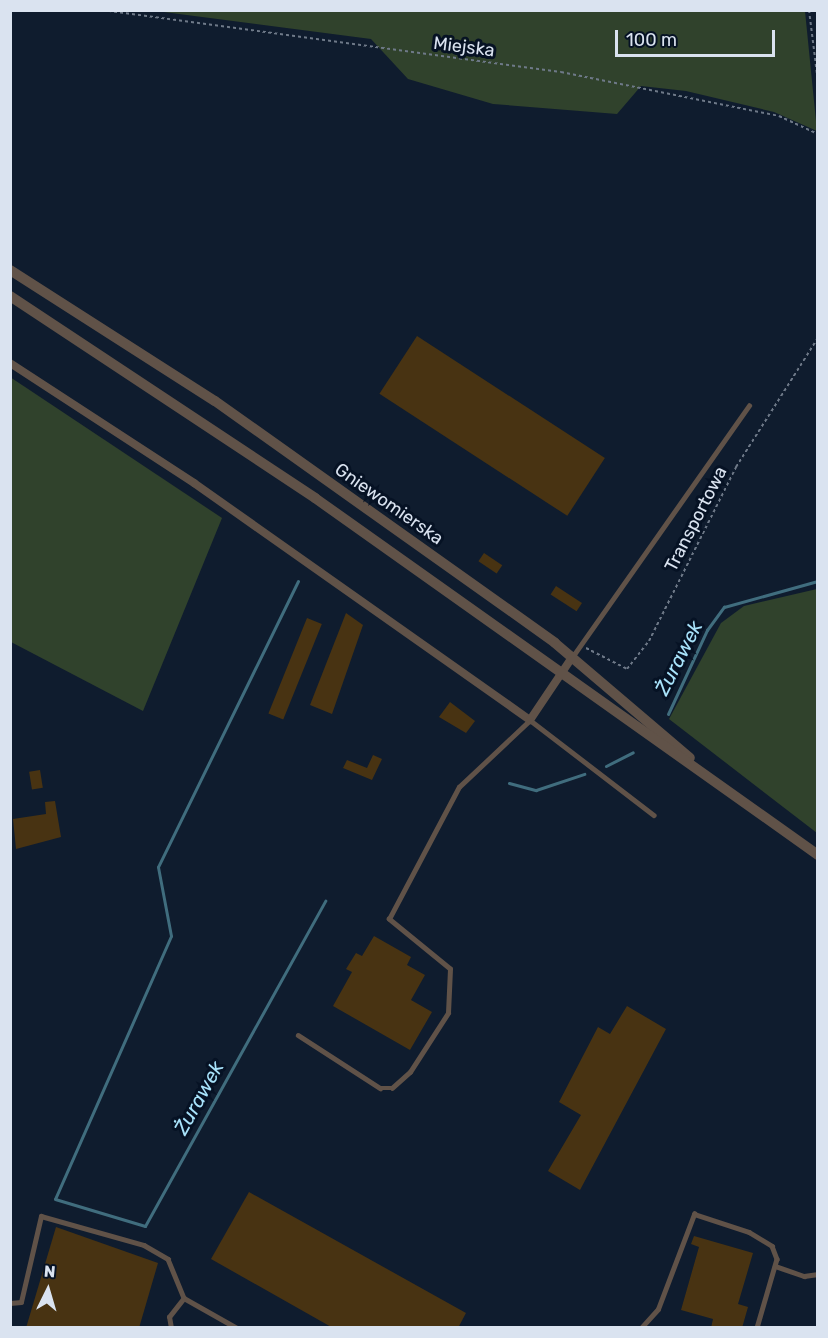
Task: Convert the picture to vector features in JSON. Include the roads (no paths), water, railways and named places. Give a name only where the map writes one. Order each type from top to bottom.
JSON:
[{"type":"street","name":"Gniewomierska","points":[[10,270],[215,402],[573,656],[728,792]]},
{"type":"street","name":"Gniewomierska","points":[[10,296],[315,498],[818,855]]},
{"type":"street","points":[[10,363],[214,497],[530,720],[573,656]]},
{"type":"lane","points":[[573,656],[749,406]]},
{"type":"lane","points":[[298,1035],[380,1088],[392,1088],[410,1072],[448,1013],[450,969],[389,920],[459,787],[530,720],[654,815]]},
{"type":"lane","points":[[641,1328],[658,1309],[694,1214],[749,1232],[772,1246],[775,1266],[757,1328]]},
{"type":"lane","points":[[10,1302],[21,1302],[41,1216],[144,1245],[168,1259],[184,1298],[237,1328]]},
{"type":"lane","points":[[775,1266],[804,1276],[818,1274]]},
{"type":"lane","points":[[167,1327],[184,1298]]},
{"type":"waterway","points":[[298,581],[158,867],[171,936],[55,1199],[145,1226],[325,901]]},
{"type":"waterway","name":"Żurawek","points":[[668,714],[707,630],[724,607],[818,581]]},
{"type":"waterway","name":"Żurawek","points":[[606,766],[633,752]]},
{"type":"waterway","name":"Żurawek","points":[[509,783],[536,790],[584,774]]}]
